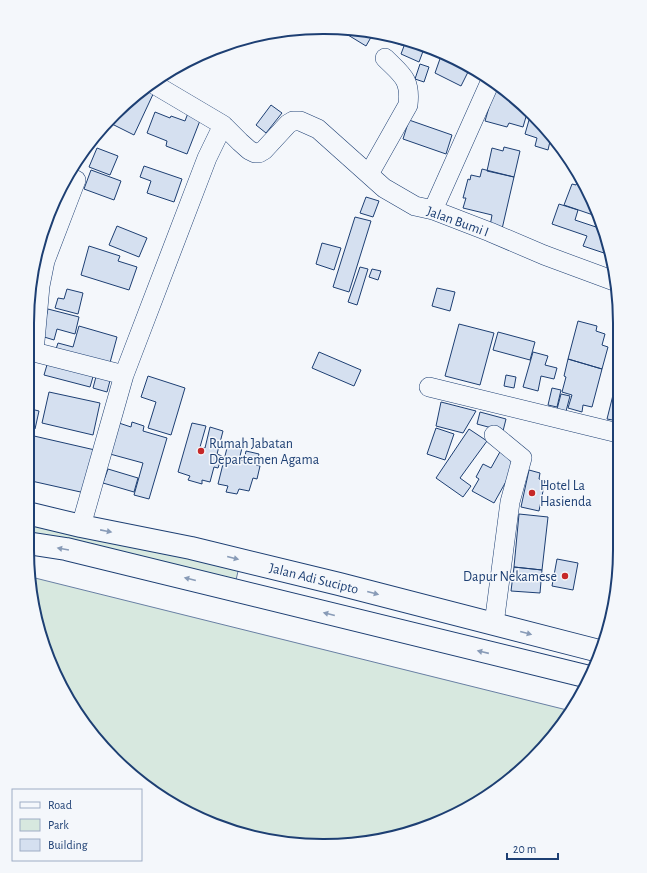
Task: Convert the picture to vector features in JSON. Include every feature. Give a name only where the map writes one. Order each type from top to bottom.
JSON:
[{"type":"highway","name":"Jalan Adi Sucipto","points":[[34,515],[81,526],[191,548],[339,584],[595,650]]},
{"type":"highway","points":[[34,544],[66,549],[581,675],[578,646]]},
{"type":"street","points":[[369,174],[408,105],[409,92],[406,80],[385,58]]},
{"type":"street","points":[[81,526],[124,375],[207,158],[223,125],[159,86]]},
{"type":"street","points":[[432,210],[488,86]]},
{"type":"street","name":"Jalan Bumi I","points":[[223,125],[240,142],[255,153],[259,153],[264,150],[288,124],[293,121],[300,121],[318,129],[384,188],[415,206],[432,210],[490,232],[544,255],[610,279]]},
{"type":"street","points":[[34,330],[45,261],[76,180]]},
{"type":"street","points":[[34,353],[124,375]]},
{"type":"street","points":[[429,387],[613,432]]},
{"type":"street","points":[[494,435],[522,458],[510,502],[494,624]]},
{"type":"green space","points":[[34,520],[239,567],[236,580],[34,537]]},
{"type":"green space","points":[[36,578],[564,709],[541,740],[500,779],[452,809],[417,824],[361,837],[324,839],[286,837],[249,829],[230,824],[195,809],[163,790],[133,767],[94,726],[64,678],[49,643],[36,587]]},
{"type":"building","points":[[349,35],[371,38],[366,46]]},
{"type":"building","points":[[400,45],[423,51],[419,62],[401,54],[404,46]]},
{"type":"building","points":[[440,59],[468,73],[461,86],[435,73]]},
{"type":"building","points":[[420,64],[429,67],[424,82],[415,79]]},
{"type":"building","points":[[154,89],[155,90],[134,135],[114,125],[133,106]]},
{"type":"building","points":[[494,90],[526,117],[523,127],[509,123],[507,127],[485,121]]},
{"type":"building","points":[[271,105],[282,113],[266,133],[256,125]]},
{"type":"building","points":[[155,112],[170,118],[171,116],[185,121],[188,113],[201,118],[187,154],[166,146],[167,141],[147,133]]},
{"type":"building","points":[[409,120],[452,135],[446,154],[403,139]]},
{"type":"building","points":[[529,120],[550,143],[548,150],[535,146],[537,138],[525,134]]},
{"type":"building","points":[[504,147],[520,151],[514,177],[487,171],[492,148],[503,151]]},
{"type":"building","points":[[97,148],[118,156],[110,175],[89,167]]},
{"type":"building","points":[[144,166],[182,179],[174,202],[147,193],[151,181],[140,177]]},
{"type":"building","points":[[482,169],[514,177],[502,229],[490,226],[492,215],[463,208],[466,198],[463,198],[468,179],[470,180],[471,175],[480,177]]},
{"type":"building","points":[[91,170],[121,181],[114,200],[84,189]]},
{"type":"building","points":[[572,184],[576,185],[577,184],[592,214],[564,205]]},
{"type":"building","points":[[366,197],[379,201],[373,217],[360,213]]},
{"type":"building","points":[[559,204],[578,210],[575,220],[597,227],[604,253],[583,246],[587,236],[552,224]]},
{"type":"building","points":[[355,217],[371,221],[349,292],[333,287]]},
{"type":"building","points":[[117,226],[147,238],[139,257],[109,245]]},
{"type":"building","points":[[322,243],[341,248],[334,270],[316,264]]},
{"type":"building","points":[[89,246],[120,256],[118,261],[137,267],[129,290],[81,275]]},
{"type":"building","points":[[360,267],[368,269],[357,305],[348,302]]},
{"type":"building","points":[[372,269],[381,271],[378,280],[369,277]]},
{"type":"building","points":[[437,288],[455,292],[450,311],[432,306]]},
{"type":"building","points":[[67,289],[83,293],[78,314],[55,308],[58,298],[64,299]]},
{"type":"building","points":[[48,309],[79,317],[75,334],[57,329],[54,340],[41,336]]},
{"type":"building","points":[[578,321],[597,326],[596,331],[605,334],[602,345],[608,347],[602,369],[568,359]]},
{"type":"building","points":[[459,324],[494,333],[480,385],[445,376]]},
{"type":"building","points":[[79,326],[117,337],[108,370],[54,355],[58,343],[73,347]]},
{"type":"building","points":[[498,332],[535,342],[530,360],[493,350]]},
{"type":"building","points":[[319,352],[361,370],[354,386],[312,368]]},
{"type":"building","points":[[533,352],[548,356],[545,365],[557,368],[554,379],[541,376],[538,391],[523,387]]},
{"type":"building","points":[[49,358],[95,370],[90,387],[44,375]]},
{"type":"building","points":[[568,359],[602,369],[592,407],[583,405],[582,412],[568,408],[572,395],[562,392],[566,377],[564,376]]},
{"type":"building","points":[[98,369],[112,373],[107,392],[93,388]]},
{"type":"building","points":[[506,375],[516,377],[514,388],[504,386]]},
{"type":"building","points":[[148,376],[185,388],[171,435],[148,428],[156,402],[141,397]]},
{"type":"building","points":[[552,388],[561,390],[557,407],[548,405]]},
{"type":"building","points":[[49,392],[100,403],[93,435],[42,423]]},
{"type":"building","points":[[561,394],[570,396],[565,415],[556,413]]},
{"type":"building","points":[[613,395],[613,420],[607,419]]},
{"type":"building","points":[[441,402],[476,411],[463,433],[436,426]]},
{"type":"building","points":[[34,410],[39,411],[34,429]]},
{"type":"building","points":[[480,412],[506,419],[503,431],[477,424]]},
{"type":"building","points":[[132,422],[144,426],[143,431],[167,438],[149,499],[134,495],[143,463],[110,454],[119,423],[131,427]]},
{"type":"building","name":"Rumah Jabatan Departemen Agama","points":[[192,423],[206,426],[200,447],[205,448],[210,427],[223,431],[217,454],[222,456],[218,468],[214,467],[210,482],[202,480],[202,484],[188,480],[190,476],[178,472]]},
{"type":"building","points":[[436,428],[454,434],[445,460],[427,454]]},
{"type":"building","points":[[469,429],[487,441],[460,478],[471,486],[463,497],[436,478]]},
{"type":"building","points":[[34,436],[95,450],[85,493],[34,482]]},
{"type":"building","name":"Rumah Jabatan Departemen Agama","points":[[228,444],[242,448],[239,460],[244,461],[246,451],[259,454],[256,465],[260,466],[257,479],[253,478],[249,491],[239,489],[237,494],[226,492],[228,486],[218,484]]},
{"type":"building","points":[[501,450],[518,460],[494,503],[472,491],[479,479],[476,477],[483,464],[491,468]]},
{"type":"building","points":[[108,469],[138,478],[134,492],[103,483]]},
{"type":"building","points":[[529,470],[540,473],[539,479],[545,481],[539,511],[521,507]]},
{"type":"building","points":[[519,514],[548,517],[542,570],[514,567]]},
{"type":"building","points":[[557,559],[578,563],[573,590],[552,586]]},
{"type":"building","points":[[514,567],[542,570],[540,593],[511,591]]},
{"type":"place","name":"Rumah Jabatan Departemen Agama","points":[[201,451]]},
{"type":"place","name":"Hotel La Hasienda","points":[[532,493]]},
{"type":"place","name":"Dapur Nekamese","points":[[565,576]]}]
